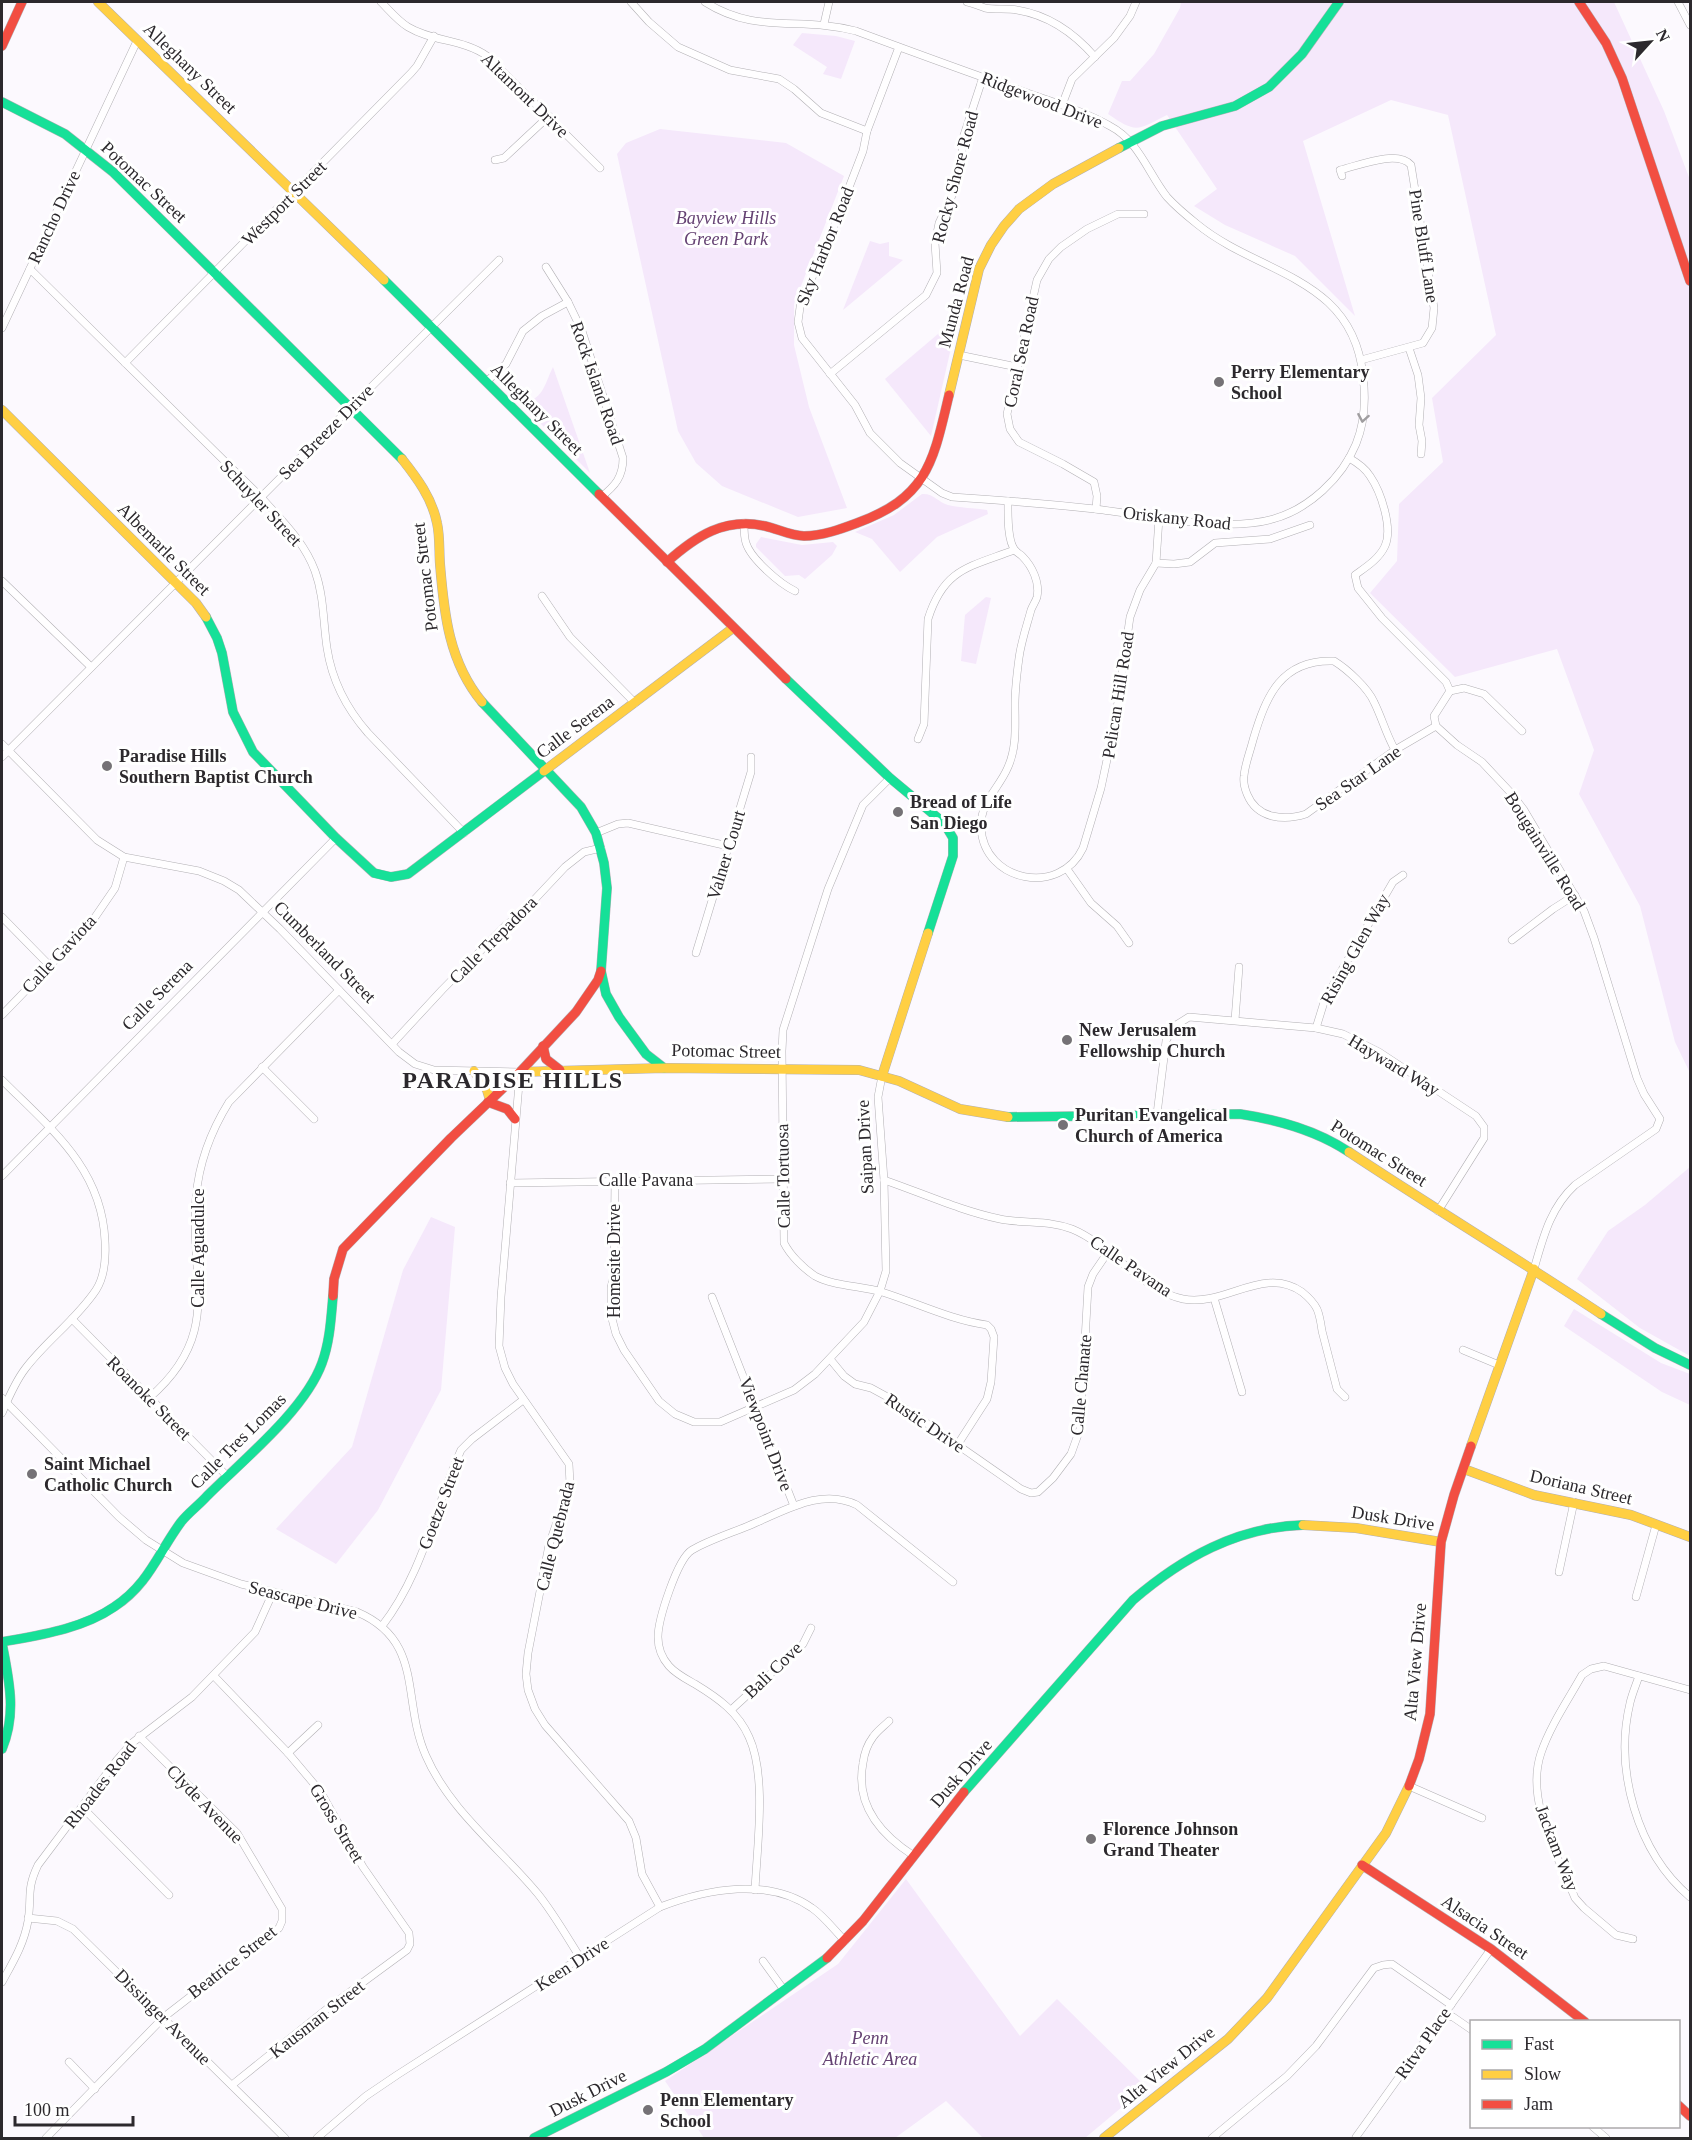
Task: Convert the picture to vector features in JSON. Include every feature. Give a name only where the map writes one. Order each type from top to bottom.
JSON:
[{"type":"street","points":[[2,46],[22,2]]},
{"type":"street","name":"Alleghany Street","points":[[98,2],[295,192],[733,628],[890,778],[944,823],[953,838]]},
{"type":"street","name":"Altamont Drive","points":[[381,2],[407,27],[477,49],[487,56],[600,168]]},
{"type":"street","points":[[631,2],[649,22],[678,47],[730,70],[779,79],[821,113],[867,131]]},
{"type":"street","name":"Ridgewood Drive","points":[[705,2],[734,16],[754,22],[824,24],[856,31],[1062,105],[1112,126],[1131,142],[1166,195],[1196,224],[1211,235],[1299,280],[1326,301],[1338,314],[1353,338],[1361,360]]},
{"type":"street","points":[[824,24],[829,2]]},
{"type":"street","points":[[967,2],[985,8],[1018,10],[1045,19],[1083,43],[1095,57]]},
{"type":"street","points":[[1062,105],[1072,79],[1114,38],[1130,16],[1136,2]]},
{"type":"street","name":"Munda Road","points":[[667,562],[690,541],[704,532],[723,525],[744,523],[762,525],[804,536],[828,533],[885,511],[902,501],[927,472],[936,451],[979,269],[988,249],[1006,222],[1039,191],[1131,142],[1167,124],[1222,111],[1255,97],[1280,80],[1290,69],[1339,2]]},
{"type":"street","points":[[1579,2],[1606,44],[1622,78],[1690,281]]},
{"type":"street","points":[[1678,2],[1690,25]]},
{"type":"street","name":"Westport Street","points":[[124,363],[417,66],[434,36]]},
{"type":"street","name":"Rancho Drive","points":[[2,328],[137,41]]},
{"type":"street","name":"Sky Harbor Road","points":[[899,47],[867,131],[863,151],[819,263],[799,307],[798,322],[802,338],[855,405],[870,433],[884,449],[922,478]]},
{"type":"street","name":"Rocky Shore Road","points":[[830,374],[926,295],[937,273],[935,243],[939,223],[957,185],[963,138],[983,77]]},
{"type":"street","name":"Potomac Street","points":[[2,102],[65,134],[113,171],[351,406],[402,458],[419,480],[428,497],[438,532],[443,604],[446,628],[453,653],[475,694],[493,716],[547,768],[581,807],[596,833],[601,848],[607,888],[601,971],[606,994],[619,1017],[646,1054],[664,1068],[859,1070],[899,1081],[960,1109],[1014,1118],[1240,1114],[1272,1119],[1328,1138],[1632,1334],[1690,1365]]},
{"type":"street","points":[[495,160],[504,158],[549,116]]},
{"type":"street","name":"Pine Bluff Lane","points":[[1342,176],[1340,171],[1394,157],[1404,159],[1411,165],[1435,315],[1432,328],[1423,343],[1361,360]]},
{"type":"street","name":"Coral Sea Road","points":[[1096,509],[1097,496],[1094,482],[1019,442],[1010,429],[1007,414],[1036,280],[1049,259],[1061,247],[1087,229],[1118,214],[1144,214]]},
{"type":"street","name":"Sea Breeze Drive","points":[[2,758],[351,406],[500,260]]},
{"type":"street","name":"Rock Island Road","points":[[546,267],[568,302],[582,331],[623,458],[619,479],[613,488],[601,497]]},
{"type":"street","name":"Schuyler Street","points":[[30,269],[261,497],[296,535],[315,570],[324,606],[330,667],[342,697],[354,717],[368,733],[464,833]]},
{"type":"street","points":[[486,382],[506,364],[523,331],[542,316],[568,302]]},
{"type":"street","points":[[1409,348],[1418,375],[1421,398],[1419,425],[1422,441],[1421,454]]},
{"type":"street","points":[[959,355],[1017,368]]},
{"type":"street","name":"Oriskany Road","points":[[922,478],[942,493],[952,497],[1096,509],[1159,518],[1238,525],[1274,519],[1295,510],[1318,495],[1338,475],[1349,458],[1359,436],[1365,412],[1366,400],[1361,360]]},
{"type":"street","name":"Albemarle Street","points":[[2,410],[196,603],[216,633],[233,712],[243,737],[253,752],[336,838],[374,873]]},
{"type":"street","points":[[1349,458],[1365,470],[1374,481],[1389,527],[1386,544],[1381,553],[1355,575],[1358,588],[1382,618],[1446,682],[1450,691]]},
{"type":"street","points":[[1008,501],[1010,534],[1014,550],[1032,568],[1037,597],[1031,610],[1019,659],[1013,755],[1006,773],[984,808],[981,820],[984,842],[994,860],[1013,874],[1029,878],[1045,878],[1067,869],[1091,903],[1117,926],[1129,943]]},
{"type":"street","name":"Pelican Hill Road","points":[[1067,869],[1079,857],[1083,848],[1101,788],[1115,722],[1130,617],[1140,590],[1156,563],[1159,518]]},
{"type":"street","points":[[744,523],[746,542],[751,554],[785,586],[795,591]]},
{"type":"street","points":[[1156,563],[1190,562],[1215,543],[1270,539],[1310,525]]},
{"type":"street","points":[[918,739],[924,724],[928,619],[932,604],[941,588],[960,571],[1014,550]]},
{"type":"street","points":[[2,581],[91,667]]},
{"type":"street","points":[[542,596],[550,611],[570,637],[635,703]]},
{"type":"street","name":"Calle Serena","points":[[374,873],[390,878],[408,874],[733,628]]},
{"type":"street","name":"Sea Star Lane","points":[[1395,750],[1388,738],[1374,700],[1341,665],[1334,661],[1310,662],[1284,678],[1267,699],[1243,778],[1251,802],[1264,815],[1294,818],[1306,814],[1395,750],[1436,726]]},
{"type":"street","points":[[1436,726],[1434,716],[1450,691],[1464,688],[1484,694],[1522,731]]},
{"type":"street","name":"Bougainville Road","points":[[1436,726],[1457,745],[1482,762],[1511,793],[1524,810],[1584,911],[1637,1078],[1660,1119],[1656,1129],[1651,1133]]},
{"type":"street","name":"Cumberland Street","points":[[2,744],[97,840],[124,857],[199,871],[239,890],[399,1052],[422,1067],[434,1070],[520,1072],[664,1068]]},
{"type":"street","name":"Valner Court","points":[[696,953],[751,772],[751,757]]},
{"type":"street","name":"Calle Tortuosa","points":[[890,778],[863,805],[828,889],[783,1030],[784,1243],[788,1251],[816,1276],[880,1291],[970,1322],[987,1324],[992,1329],[994,1337],[991,1382],[987,1399],[958,1444]]},
{"type":"street","points":[[596,833],[618,824],[628,823],[729,846]]},
{"type":"street","name":"Calle Serena","points":[[2,1176],[336,838]]},
{"type":"street","name":"Saipan Drive","points":[[756,1407],[794,1390],[815,1374],[864,1322],[880,1291],[886,1271],[884,1180],[878,1097],[882,1076],[953,856],[953,838]]},
{"type":"street","name":"Calle Trepadora","points":[[392,1044],[448,984],[519,916],[565,867],[584,852],[601,848]]},
{"type":"street","name":"Calle Gaviota","points":[[2,1015],[82,934],[116,888],[124,857]]},
{"type":"street","name":"Rising Glen Way","points":[[1316,1028],[1330,989],[1393,882],[1403,875]]},
{"type":"street","points":[[1512,940],[1575,895]]},
{"type":"street","points":[[2,917],[50,966]]},
{"type":"street","points":[[1235,1020],[1239,967]]},
{"type":"street","name":"Calle Tres Lomas","points":[[2,1643],[66,1628],[108,1611],[134,1593],[165,1552],[182,1521],[306,1394],[322,1364],[329,1340],[334,1279],[343,1249],[520,1072],[576,1012],[598,980],[601,971]]},
{"type":"street","name":"Calle Aguadulce","points":[[149,1398],[178,1368],[195,1332],[199,1310],[196,1198],[200,1171],[216,1123],[229,1102],[339,990]]},
{"type":"street","name":"Hayward Way","points":[[1157,1114],[1166,1041],[1173,1027],[1189,1017],[1316,1028],[1344,1034],[1365,1043],[1482,1122],[1484,1138],[1438,1211]]},
{"type":"street","points":[[543,1046],[546,1059],[560,1070]]},
{"type":"street","points":[[262,1067],[314,1119]]},
{"type":"street","points":[[474,1071],[487,1090],[489,1101],[507,1109],[515,1119]]},
{"type":"street","name":"Calle Quebrada","points":[[520,1072],[499,1346],[505,1368],[523,1400],[565,1457],[571,1474],[570,1484],[548,1548],[528,1653],[526,1674],[528,1690],[535,1709],[545,1725],[629,1821],[636,1838],[642,1874],[660,1907]]},
{"type":"street","points":[[2,1080],[49,1127],[87,1173],[100,1206],[105,1234],[105,1260],[102,1278],[96,1289],[72,1319],[25,1369],[4,1401],[2,1413]]},
{"type":"street","name":"Alta View Drive","points":[[1104,2139],[1228,2039],[1267,1998],[1386,1833],[1419,1760],[1430,1714],[1441,1542],[1454,1495],[1534,1269],[1549,1220],[1564,1195],[1575,1185],[1651,1133]]},
{"type":"street","name":"Calle Pavana","points":[[510,1183],[783,1179]]},
{"type":"street","name":"Calle Pavana","points":[[884,1180],[1002,1219],[1055,1223],[1079,1233],[1166,1293],[1191,1300],[1214,1299],[1265,1282],[1285,1284],[1302,1292],[1317,1308],[1337,1389],[1345,1397]]},
{"type":"street","name":"Homesite Drive","points":[[615,1181],[611,1315],[616,1334],[624,1350],[659,1401],[681,1417],[694,1422],[714,1423],[756,1407]]},
{"type":"street","name":"Calle Chanate","points":[[1021,1489],[1031,1493],[1038,1492],[1068,1459],[1077,1443],[1080,1429],[1088,1287],[1093,1274],[1108,1252]]},
{"type":"street","name":"Viewpoint Drive","points":[[711,1297],[794,1506],[691,1551],[677,1569],[658,1632],[661,1653],[674,1671],[718,1698],[731,1710],[749,1736],[756,1757],[760,1782],[755,1890]]},
{"type":"street","points":[[1214,1299],[1242,1392]]},
{"type":"street","name":"Roanoke Street","points":[[72,1319],[227,1476]]},
{"type":"street","points":[[1463,1350],[1499,1365]]},
{"type":"street","name":"Rustic Drive","points":[[830,1359],[844,1376],[855,1384],[871,1388],[893,1400],[1021,1489]]},
{"type":"street","name":"Goetze Street","points":[[382,1626],[397,1607],[410,1583],[461,1450],[472,1438],[523,1400]]},
{"type":"street","name":"Seascape Drive","points":[[4,1401],[119,1517],[146,1540],[165,1552],[200,1571],[270,1591],[357,1611],[382,1626],[393,1638],[405,1659],[417,1733],[437,1778],[462,1810],[539,1895],[581,1959]]},
{"type":"street","name":"Doriana Street","points":[[1464,1469],[1534,1495],[1637,1517],[1690,1537]]},
{"type":"street","points":[[794,1506],[828,1497],[845,1499],[858,1505],[953,1582]]},
{"type":"street","points":[[1559,1572],[1574,1502]]},
{"type":"street","name":"Dusk Drive","points":[[534,2139],[705,2049],[831,1955],[863,1921],[962,1794],[1133,1600],[1181,1562],[1209,1546],[1240,1535],[1270,1528],[1299,1525],[1344,1526],[1441,1542]]},
{"type":"street","points":[[1636,1597],[1656,1525]]},
{"type":"street","name":"Rhoades Road","points":[[2,1982],[20,1950],[28,1918],[28,1893],[31,1879],[38,1865],[117,1760],[139,1736],[192,1697],[255,1632],[269,1602],[270,1591]]},
{"type":"street","name":"Bali Cove","points":[[731,1710],[803,1644],[812,1628]]},
{"type":"street","points":[[2,1643],[12,1697],[9,1729],[2,1749]]},
{"type":"street","name":"Jackam Way","points":[[1633,1939],[1616,1935],[1575,1898],[1537,1800],[1536,1780],[1542,1750],[1582,1675],[1591,1669],[1604,1666],[1639,1676]]},
{"type":"street","name":"Gross Street","points":[[214,1676],[288,1753],[320,1791],[363,1867],[409,1933],[410,1944],[402,1954]]},
{"type":"street","points":[[1690,1690],[1639,1676],[1630,1702],[1626,1733],[1626,1765],[1631,1794],[1640,1822],[1652,1850],[1676,1884],[1690,1897]]},
{"type":"street","points":[[890,1720],[873,1736],[866,1752],[861,1777],[863,1794],[869,1812],[879,1827],[901,1848],[914,1856]]},
{"type":"street","points":[[288,1753],[318,1725]]},
{"type":"street","name":"Clyde Avenue","points":[[139,1736],[237,1833],[282,1909]]},
{"type":"street","points":[[1409,1786],[1482,1818]]},
{"type":"street","points":[[82,1807],[170,1894]]},
{"type":"street","name":"Alsacia Street","points":[[1362,1865],[1491,1950],[1582,2020]]},
{"type":"street","name":"Keen Drive","points":[[317,2139],[366,2096],[397,2074],[660,1907],[689,1896],[734,1890],[769,1891],[791,1896],[814,1909],[845,1941]]},
{"type":"street","name":"Beatrice Street","points":[[46,2139],[164,2017],[279,1928],[282,1921],[282,1909]]},
{"type":"street","name":"Dissinger Avenue","points":[[28,1918],[57,1921],[73,1929],[285,2139]]},
{"type":"street","name":"Ritva Place","points":[[1356,2137],[1491,1950]]},
{"type":"street","name":"Kausman Street","points":[[232,2085],[328,2008],[402,1954]]},
{"type":"street","points":[[763,1961],[784,1990]]},
{"type":"street","points":[[1212,2139],[1287,2076],[1316,2046],[1374,1968],[1392,1964],[1451,2005]]},
{"type":"street","points":[[1445,2015],[1470,2029]]},
{"type":"street","points":[[69,2062],[95,2089]]},
{"type":"street","points":[[1594,2128],[1606,2139]]},
{"type":"green space","points":[[1181,2],[1614,2],[1664,111],[1690,180],[1690,1073],[1675,1042],[1640,906],[1579,794],[1594,750],[1557,649],[1455,677],[1370,593],[1397,561],[1399,504],[1443,462],[1432,398],[1496,335],[1448,115],[1391,100],[1303,141],[1355,316],[1295,256],[1225,225],[1194,206],[1217,189],[1167,115],[1137,128],[1125,125],[1108,114],[1122,81],[1130,81],[1154,54],[1180,8]]},
{"type":"green space","points":[[802,33],[836,36],[855,41],[841,79],[823,74],[827,67],[793,45]]},
{"type":"green space","name":"Bayview Hills Green Park","points":[[660,129],[786,143],[844,176],[794,304],[794,345],[809,407],[847,508],[798,517],[722,486],[696,463],[678,431],[617,154],[626,143]]},
{"type":"green space","points":[[870,241],[880,244],[889,242],[889,256],[903,260],[843,310]]},
{"type":"green space","points":[[958,317],[931,436],[885,379]]},
{"type":"green space","points":[[553,367],[590,473],[521,404],[539,395]]},
{"type":"green space","points":[[922,494],[929,495],[948,505],[987,510],[988,514],[937,537],[900,572],[872,539],[855,532],[894,515]]},
{"type":"green space","points":[[761,537],[802,545],[833,542],[837,546],[832,555],[805,579],[799,575],[785,576],[756,547]]},
{"type":"green space","points":[[986,597],[991,598],[976,664],[961,661],[965,615]]},
{"type":"green space","points":[[1690,1167],[1690,1356],[1640,1328],[1577,1279],[1608,1231],[1645,1205]]},
{"type":"green space","points":[[431,1217],[455,1227],[441,1390],[378,1510],[336,1564],[276,1529],[352,1447],[403,1270]]},
{"type":"green space","points":[[1574,1309],[1661,1363],[1690,1374],[1690,1405],[1662,1392],[1564,1326]]},
{"type":"green space","name":"Penn Athletic Area","points":[[906,1879],[1020,2036],[1057,1999],[1146,2087],[1085,2138],[983,2138],[946,2101],[895,2138],[704,2138],[665,2081],[838,1964]]},
{"type":"traffic: fast","points":[[1119,148],[1162,126],[1235,106],[1269,87],[1302,54],[1339,2]]},
{"type":"traffic: fast","points":[[2,102],[65,134],[113,172],[402,459]]},
{"type":"traffic: fast","points":[[384,280],[599,494]]},
{"type":"traffic: fast","points":[[206,617],[222,653],[233,712],[253,752],[336,838],[374,873],[391,877],[408,874],[544,771]]},
{"type":"traffic: fast","points":[[786,679],[890,778],[944,823],[953,838],[953,856],[928,933]]},
{"type":"traffic: fast","points":[[482,702],[581,807],[596,833],[604,863],[607,888],[601,971],[606,994],[619,1017],[646,1054],[664,1068]]},
{"type":"traffic: fast","points":[[1008,1117],[1240,1114],[1297,1127],[1349,1152]]},
{"type":"traffic: fast","points":[[2,1642],[60,1630],[88,1621],[114,1607],[136,1588],[184,1519],[272,1434],[302,1399],[314,1381],[325,1355],[333,1296]]},
{"type":"traffic: fast","points":[[1601,1314],[1655,1348],[1690,1365]]},
{"type":"traffic: fast","points":[[964,1792],[1133,1600],[1152,1585],[1191,1558],[1233,1539],[1279,1527],[1303,1525]]},
{"type":"traffic: fast","points":[[2,1643],[10,1696],[7,1736],[2,1749]]},
{"type":"traffic: fast","points":[[534,2138],[666,2072],[705,2049],[827,1958]]},
{"type":"traffic: slow","points":[[98,2],[384,280]]},
{"type":"traffic: slow","points":[[949,395],[979,269],[1004,226],[1019,209],[1053,184],[1119,148]]},
{"type":"traffic: slow","points":[[2,410],[196,603],[206,617]]},
{"type":"traffic: slow","points":[[402,459],[423,489],[435,514],[450,637],[462,671],[482,702]]},
{"type":"traffic: slow","points":[[544,771],[733,628]]},
{"type":"traffic: slow","points":[[882,1076],[928,933]]},
{"type":"traffic: slow","points":[[520,1072],[664,1068],[859,1070],[899,1081],[960,1109],[1008,1117]]},
{"type":"traffic: slow","points":[[474,1071],[487,1090],[490,1100]]},
{"type":"traffic: slow","points":[[1349,1152],[1601,1314]]},
{"type":"traffic: slow","points":[[1471,1446],[1534,1269]]},
{"type":"traffic: slow","points":[[1464,1469],[1534,1495],[1631,1515],[1690,1537]]},
{"type":"traffic: slow","points":[[1303,1525],[1356,1528],[1441,1542]]},
{"type":"traffic: slow","points":[[1104,2138],[1228,2039],[1267,1998],[1386,1833],[1409,1786]]},
{"type":"traffic: jam","points":[[2,46],[22,2]]},
{"type":"traffic: jam","points":[[1579,2],[1606,43],[1622,78],[1690,281]]},
{"type":"traffic: jam","points":[[667,562],[700,537],[737,524],[765,526],[794,535],[811,536],[838,530],[881,513],[913,489],[924,474],[938,440],[949,395]]},
{"type":"traffic: jam","points":[[599,494],[786,679]]},
{"type":"traffic: jam","points":[[333,1296],[334,1279],[343,1249],[451,1138],[520,1072],[576,1012],[598,980],[601,971]]},
{"type":"traffic: jam","points":[[543,1046],[546,1059],[560,1070]]},
{"type":"traffic: jam","points":[[488,1102],[507,1109],[515,1119]]},
{"type":"traffic: jam","points":[[1409,1786],[1419,1759],[1430,1714],[1441,1542],[1471,1446]]},
{"type":"traffic: jam","points":[[827,1958],[863,1921],[964,1792]]},
{"type":"traffic: jam","points":[[1362,1865],[1491,1949],[1582,2020]]},
{"type":"traffic: jam","points":[[1680,2107],[1690,2116]]},
{"type":"place","name":"Perry Elementary School","points":[[1219,382]]},
{"type":"place","name":"Paradise Hills Southern Baptist Church","points":[[107,766]]},
{"type":"place","name":"Bread of Life San Diego","points":[[898,812]]},
{"type":"place","name":"New Jerusalem Fellowship Church","points":[[1067,1040]]},
{"type":"place","name":"Puritan Evangelical Church of America","points":[[1063,1125]]},
{"type":"place","name":"Saint Michael Catholic Church","points":[[32,1474]]},
{"type":"place","name":"Florence Johnson Grand Theater","points":[[1091,1839]]},
{"type":"place","name":"Penn Elementary School","points":[[648,2110]]},
{"type":"district","name":"PARADISE HILLS","points":[[513,1080]]}]
